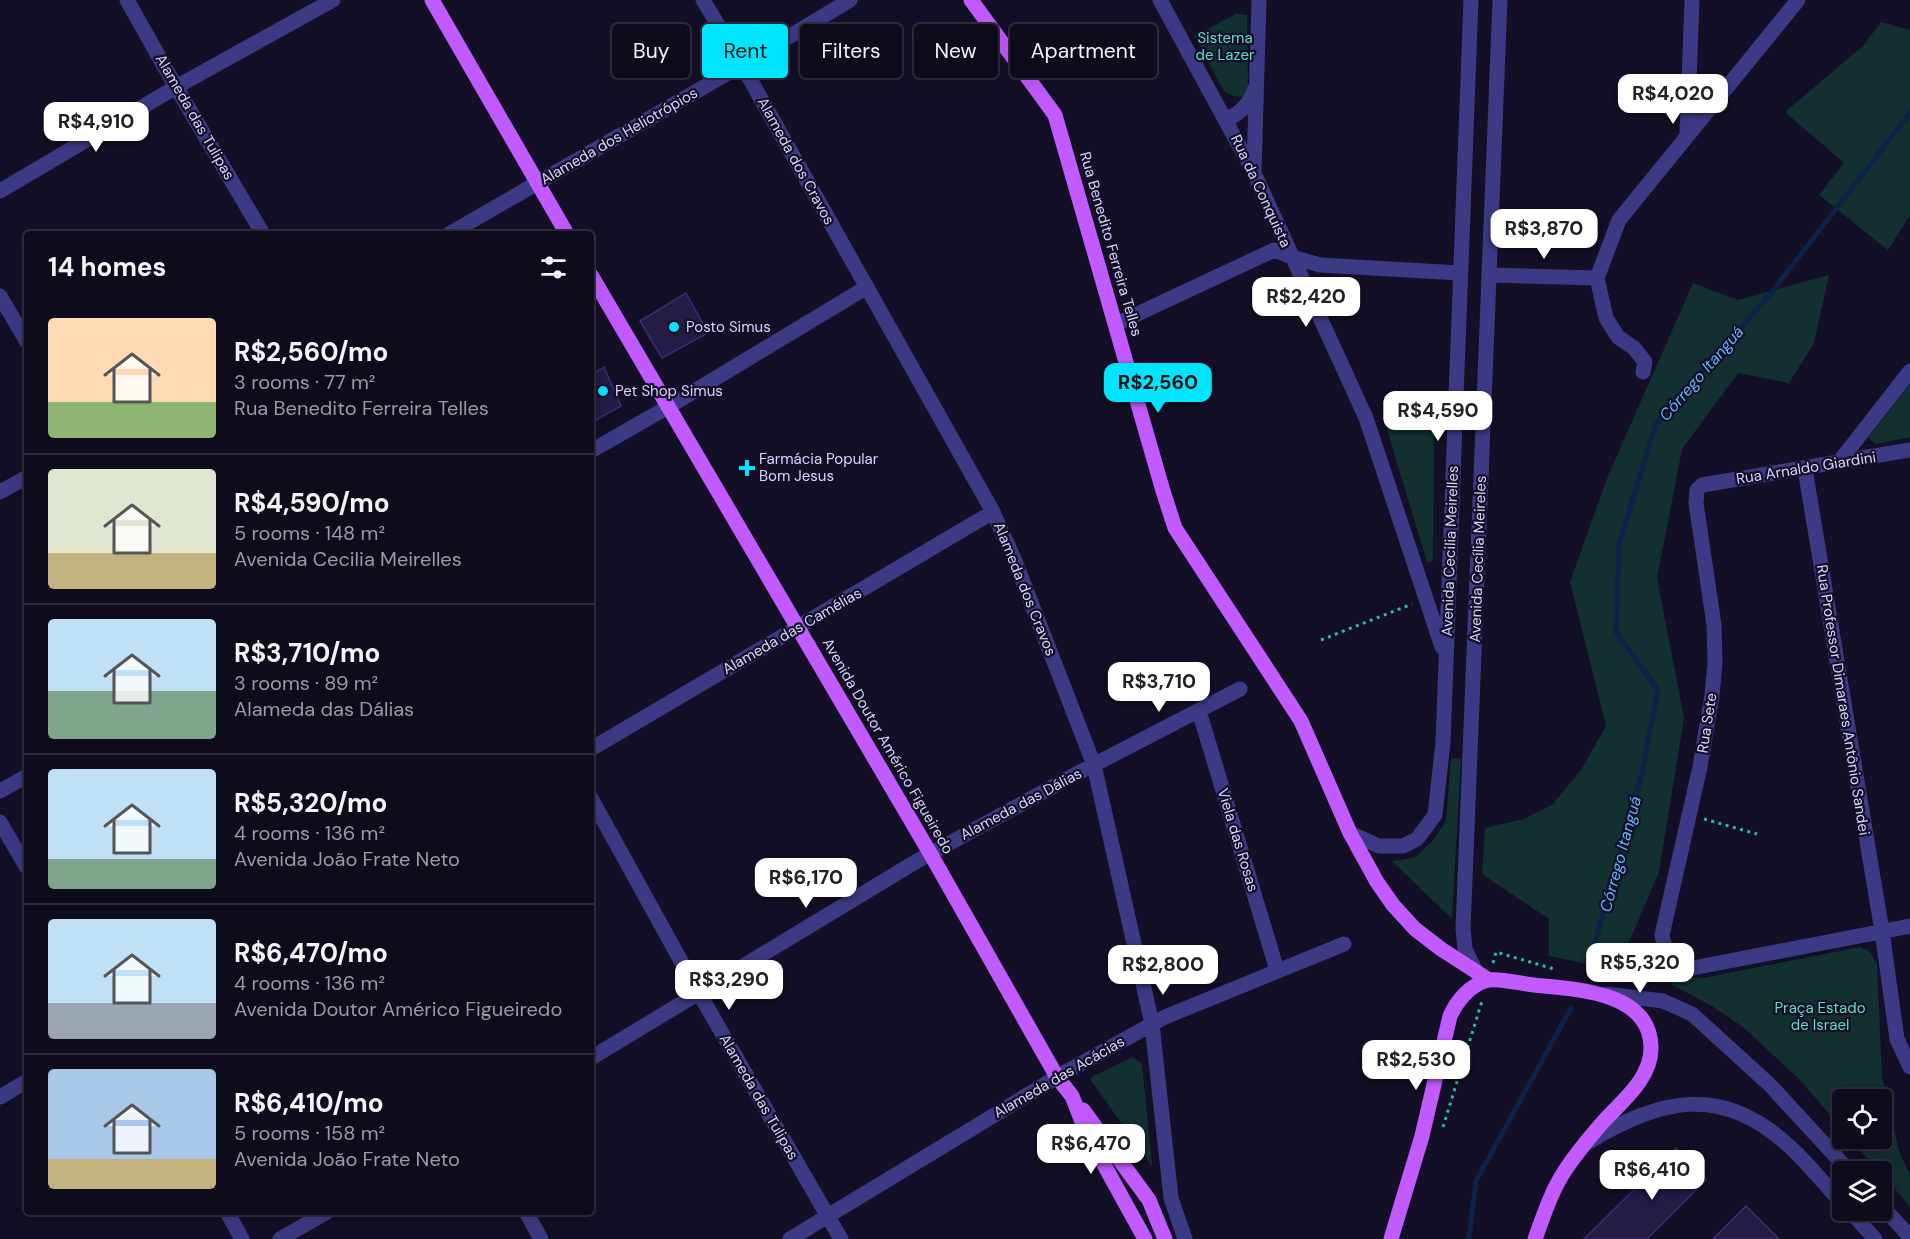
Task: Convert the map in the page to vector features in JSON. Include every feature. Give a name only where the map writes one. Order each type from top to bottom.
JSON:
[{"type":"main road","points":[[432,0],[565,231]]},
{"type":"main road","name":"Rua Benedito Ferreira Telles","points":[[971,0],[1055,115],[1162,491],[1175,528],[1302,721],[1350,832],[1377,882],[1393,905],[1415,929],[1482,976]]},
{"type":"main road","name":"Avenida Doutor Américo Figueiredo","points":[[594,280],[799,627],[1057,1077],[1072,1096],[1086,1132],[1145,1239]]},
{"type":"main road","points":[[1391,1239],[1422,1136],[1450,1016],[1456,1004],[1482,976],[1584,990],[1617,999],[1627,1005],[1642,1020],[1651,1046],[1645,1071],[1636,1087],[1584,1145],[1562,1176],[1534,1239]]},
{"type":"main road","points":[[1072,1096],[1149,1200],[1166,1239]]},
{"type":"street","name":"Alameda das Tulipas","points":[[127,0],[262,231]]},
{"type":"street","points":[[0,191],[176,87],[333,0]]},
{"type":"street","name":"Alameda dos Cravos","points":[[703,0],[717,24]]},
{"type":"street","name":"Alameda dos Heliotrópios","points":[[788,37],[850,0]]},
{"type":"street","name":"Rua da Conquista","points":[[1160,0],[1254,173],[1366,418],[1427,598],[1445,659]]},
{"type":"street","points":[[1254,173],[1259,0]]},
{"type":"street","name":"Avenida Cecilia Meirelles","points":[[1350,832],[1379,846],[1403,846],[1417,839],[1435,815],[1443,742],[1471,0]]},
{"type":"street","name":"Avenida Cecília Meireles","points":[[1482,976],[1465,950],[1463,929],[1500,0]]},
{"type":"street","points":[[1687,134],[1692,0]]},
{"type":"street","points":[[1643,372],[1645,362],[1635,348],[1618,338],[1606,318],[1597,278],[1619,220],[1798,0]]},
{"type":"street","name":"Alameda dos Heliotrópios","points":[[454,231],[720,78]]},
{"type":"street","name":"Alameda dos Cravos","points":[[749,78],[993,512],[1015,561],[1094,765],[1152,1024],[1171,1198],[1185,1239]]},
{"type":"street","points":[[1226,120],[1244,108],[1251,100],[1256,84]]},
{"type":"street","points":[[1116,324],[1275,250],[1320,265],[1460,273]]},
{"type":"street","points":[[1490,275],[1597,278]]},
{"type":"street","points":[[594,449],[867,287]]},
{"type":"street","points":[[0,296],[24,337]]},
{"type":"street","points":[[1839,462],[1910,371]]},
{"type":"street","name":"Rua Arnaldo Giardini","points":[[1702,485],[1910,450]]},
{"type":"street","name":"Rua Professor Dimaraes Antônio Sandei","points":[[1805,469],[1882,931],[1897,1039],[1910,1067]]},
{"type":"street","points":[[0,492],[24,479]]},
{"type":"street","name":"Rua Sete","points":[[1702,485],[1697,490],[1696,503],[1714,625],[1715,663],[1700,767],[1662,935],[1664,948],[1671,959],[1688,969],[1882,931]]},
{"type":"street","name":"Alameda das Camélias","points":[[594,747],[993,512]]},
{"type":"street","name":"Alameda das Dálias","points":[[594,1056],[930,853],[1240,689]]},
{"type":"street","name":"Viela das Rosas","points":[[1199,711],[1277,970]]},
{"type":"street","points":[[1443,742],[1470,744]]},
{"type":"street","points":[[0,791],[24,778]]},
{"type":"street","name":"Alameda das Tulipas","points":[[594,803],[699,994],[841,1239]]},
{"type":"street","points":[[0,822],[24,863]]},
{"type":"street","points":[[1882,931],[1910,926]]},
{"type":"street","name":"Alameda das Acácias","points":[[790,1239],[1057,1077],[1152,1024],[1344,944]]},
{"type":"street","points":[[1584,990],[1663,1001],[1692,1014],[1770,1085],[1840,1161]]},
{"type":"street","points":[[0,1097],[24,1083]]},
{"type":"street","points":[[1584,1145],[1635,1117],[1655,1110],[1684,1104],[1711,1104],[1740,1113],[1770,1130],[1789,1146],[1832,1192]]},
{"type":"street","points":[[229,1215],[242,1239]]},
{"type":"street","points":[[280,1239],[322,1215]]},
{"type":"street","points":[[528,1215],[541,1239]]},
{"type":"street","points":[[1892,1217],[1910,1237]]},
{"type":"street","points":[[1859,1221],[1875,1239]]},
{"type":"path","points":[[1321,640],[1427,598]]},
{"type":"path","points":[[1688,814],[1757,834]]},
{"type":"path","points":[[1441,1131],[1482,976],[1496,952],[1557,969]]},
{"type":"green space","name":"Sistema de Lazer","points":[[1236,14],[1247,15],[1248,86],[1243,97],[1233,96],[1224,91],[1194,36]]},
{"type":"green space","points":[[1881,22],[1910,30],[1910,215],[1888,250],[1819,195],[1844,163],[1785,112],[1864,45]]},
{"type":"green space","points":[[1829,275],[1814,343],[1789,383],[1738,373],[1682,449],[1657,578],[1684,718],[1659,872],[1617,970],[1549,956],[1549,919],[1482,874],[1485,828],[1524,819],[1552,805],[1581,770],[1606,726],[1570,582],[1608,476],[1693,283],[1738,300]]},
{"type":"green space","points":[[1910,384],[1910,437],[1876,444],[1868,438]]},
{"type":"green space","points":[[1384,420],[1434,422],[1433,561],[1427,562]]},
{"type":"green space","points":[[1451,758],[1461,759],[1452,919],[1392,861],[1413,858],[1419,854],[1433,840],[1446,821]]},
{"type":"green space","name":"Praça Estado de Israel","points":[[1860,947],[1869,951],[1877,964],[1882,1077],[1885,1089],[1832,1089],[1832,1117],[1800,1080],[1743,1027],[1712,1006],[1672,985],[1674,976],[1703,978]]},
{"type":"green space","points":[[1133,1057],[1142,1064],[1152,1166],[1090,1079]]},
{"type":"green space","name":"Praça Estado de Israel","points":[[1892,1121],[1899,1151],[1910,1175],[1910,1207],[1892,1185],[1892,1161],[1870,1161],[1859,1149],[1892,1149]]},
{"type":"building","name":"Posto Simus","points":[[686,293],[708,333],[662,358],[640,321]]},
{"type":"building","name":"Pet Shop Simus","points":[[604,367],[621,406],[594,421],[594,373]]},
{"type":"building","points":[[1676,1148],[1706,1180],[1647,1239],[1584,1239]]},
{"type":"building","points":[[1746,1206],[1779,1239],[1713,1239]]},
{"type":"waterway","name":"Córrego Itanguá","points":[[1593,950],[1642,773],[1658,690],[1616,632],[1619,544],[1656,424],[1771,293],[1910,113]]},
{"type":"waterway","name":"Córrego Itanguá","points":[[1469,1239],[1476,1181],[1571,1008]]},
{"type":"place","name":"Posto Simus","points":[[674,327]]},
{"type":"place","name":"Pet Shop Simus","points":[[603,391]]},
{"type":"place","name":"Farmácia Popular Bom Jesus","points":[[747,468]]}]
